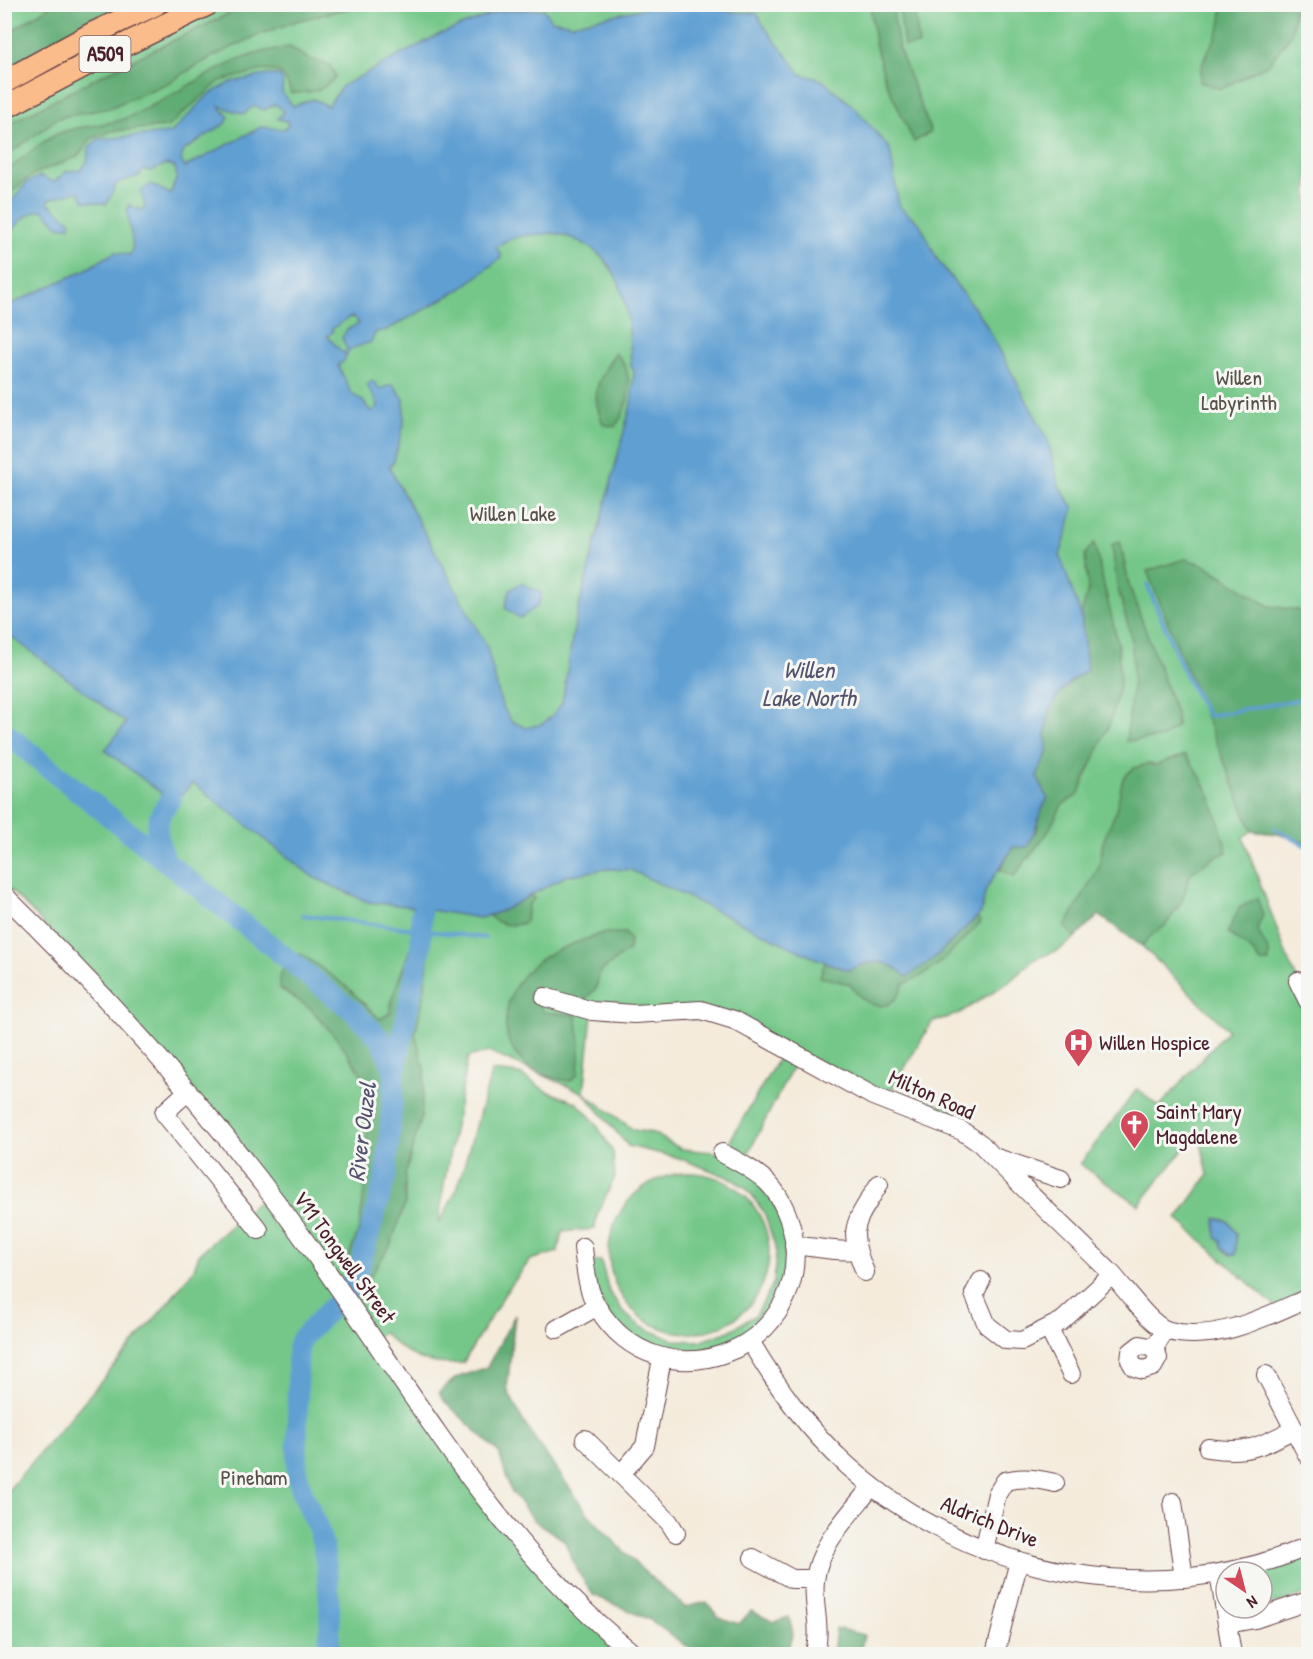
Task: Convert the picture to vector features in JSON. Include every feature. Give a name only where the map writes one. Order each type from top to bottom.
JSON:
[{"type":"main road","name":"A509","points":[[4,82],[94,33],[156,4]]},
{"type":"main road","name":"A509","points":[[4,108],[208,4]]},
{"type":"street","name":"V11 Tongwell Street","points":[[4,895],[94,985],[250,1167],[374,1337],[478,1491],[515,1539],[604,1630],[634,1654]]},
{"type":"street","points":[[1298,981],[1308,1001]]},
{"type":"street","name":"Milton Road","points":[[544,998],[592,1011],[634,1014],[701,1010],[734,1020],[873,1096],[962,1131],[993,1157],[1112,1275],[1151,1318],[1166,1330]]},
{"type":"street","points":[[187,1092],[164,1113],[259,1230]]},
{"type":"street","points":[[583,1246],[596,1307],[613,1328],[627,1340],[662,1359],[703,1360],[725,1354],[750,1341],[765,1330],[786,1296],[794,1264],[793,1231],[777,1195],[767,1183],[730,1157]]},
{"type":"street","points":[[993,1157],[1061,1179]]},
{"type":"street","points":[[865,1272],[856,1250],[853,1227],[879,1184]]},
{"type":"street","points":[[794,1246],[818,1246],[838,1252],[856,1250]]},
{"type":"street","points":[[981,1281],[974,1294],[987,1324],[1006,1340],[1022,1341],[1049,1329],[1082,1304],[1112,1275]]},
{"type":"street","points":[[1154,1347],[1166,1330],[1207,1333],[1229,1328],[1308,1298]]},
{"type":"street","points":[[557,1329],[596,1307]]},
{"type":"street","points":[[1049,1329],[1071,1374]]},
{"type":"street","name":"Aldrich Drive","points":[[750,1341],[779,1389],[810,1428],[872,1486],[937,1529],[984,1550],[1062,1572],[1098,1577],[1184,1578],[1214,1574]]},
{"type":"street","points":[[621,1474],[645,1446],[662,1359]]},
{"type":"street","points":[[1266,1375],[1308,1456]]},
{"type":"street","points":[[1208,1448],[1235,1452],[1256,1448],[1294,1429]]},
{"type":"street","points":[[585,1439],[669,1522],[676,1533]]},
{"type":"street","points":[[984,1550],[997,1494],[1005,1481],[1016,1478],[1034,1478],[1055,1483]]},
{"type":"street","points":[[814,1654],[817,1625],[815,1579],[828,1544],[872,1486]]},
{"type":"street","points":[[1173,1502],[1184,1578]]},
{"type":"street","name":"Aldrich Drive","points":[[1261,1560],[1308,1546]]},
{"type":"street","points":[[753,1557],[792,1580],[815,1579]]},
{"type":"street","points":[[995,1654],[1019,1561]]},
{"type":"street","points":[[1227,1624],[1255,1619],[1308,1602]]},
{"type":"street","points":[[1226,1620],[1232,1654]]},
{"type":"green space","points":[[53,4],[134,5],[5,71],[5,35]]},
{"type":"green space","name":"Willen Lake","points":[[5,5],[1308,5],[1308,843],[1278,834],[1252,831],[1243,837],[1289,962],[1308,1001],[1308,1298],[1279,1310],[1177,1219],[1208,1175],[1200,1137],[1196,1134],[1139,1205],[1080,1164],[1137,1089],[1159,1107],[1228,1030],[1142,946],[1099,915],[1059,950],[1035,959],[1009,982],[958,1014],[932,1022],[892,1089],[955,1110],[962,1131],[734,1020],[592,1015],[584,1093],[489,1052],[468,1057],[444,1184],[439,1224],[457,1189],[492,1071],[520,1074],[546,1091],[576,1102],[595,1122],[613,1152],[615,1177],[597,1215],[595,1229],[562,1232],[558,1252],[530,1260],[504,1295],[463,1363],[429,1362],[410,1354],[384,1333],[374,1337],[478,1491],[634,1654],[5,1654],[5,1494],[168,1303],[194,1269],[199,1254],[269,1192],[37,917],[5,885]]},
{"type":"green space","points":[[247,5],[364,5],[296,21],[256,36],[208,59],[168,83],[109,108],[58,118],[5,157],[5,126],[106,73]]},
{"type":"green space","points":[[870,5],[892,5],[899,49],[931,132],[914,142],[885,80],[875,43]]},
{"type":"green space","points":[[899,5],[914,5],[919,45],[904,46]]},
{"type":"green space","points":[[1221,5],[1295,5],[1291,35],[1269,64],[1221,89],[1200,82],[1204,60],[1220,27]]},
{"type":"green space","points":[[290,47],[307,58],[330,65],[336,77],[321,89],[298,93],[291,93],[286,80],[279,72],[263,70],[220,81],[167,127],[113,131],[91,139],[77,157],[32,175],[5,197],[5,172],[42,143],[58,134],[123,119],[165,99],[224,66],[267,51]]},
{"type":"green space","points":[[615,353],[626,370],[629,390],[624,409],[615,427],[603,424],[596,395],[600,380]]},
{"type":"green space","points":[[1120,541],[1129,585],[1176,713],[1177,726],[1162,738],[1126,741],[1133,679],[1132,640],[1117,585],[1112,545]]},
{"type":"green space","points":[[1094,543],[1118,644],[1120,683],[1111,720],[1078,795],[1062,805],[1048,832],[1014,876],[1000,870],[1013,847],[1037,831],[1040,810],[1048,798],[1037,777],[1047,752],[1046,735],[1050,712],[1063,689],[1087,670],[1081,615],[1088,590],[1085,554]]},
{"type":"green space","points":[[1185,559],[1205,565],[1269,606],[1308,612],[1308,843],[1278,834],[1252,831],[1147,571]]},
{"type":"green space","points":[[1185,755],[1206,788],[1227,852],[1213,858],[1190,874],[1182,901],[1166,925],[1142,946],[1099,915],[1075,938],[1065,927],[1099,867],[1103,842],[1116,811],[1123,778],[1134,768],[1147,764],[1156,765]]},
{"type":"green space","points":[[532,895],[534,899],[528,905],[526,922],[507,925],[489,916]]},
{"type":"green space","points":[[1257,898],[1263,915],[1257,929],[1269,952],[1269,962],[1261,962],[1253,952],[1228,932],[1239,908]]},
{"type":"green space","points":[[977,917],[981,922],[955,949],[926,973],[904,983],[899,994],[886,1005],[871,1004],[856,993],[850,984],[820,977],[825,962],[848,970],[869,960],[894,965],[933,959]]},
{"type":"green space","points":[[603,933],[625,933],[630,940],[629,950],[600,972],[596,989],[578,1005],[547,1000],[540,1006],[544,1012],[576,1015],[580,1042],[578,1074],[570,1081],[540,1073],[524,1063],[515,1053],[509,1041],[506,1016],[514,991],[520,979],[537,962],[564,947]]},
{"type":"green space","points":[[416,945],[429,952],[424,996],[415,1033],[425,1071],[421,1118],[405,1175],[405,1204],[391,1244],[364,1286],[345,1266],[359,1229],[366,1176],[367,1118],[362,1075],[340,1042],[310,1008],[279,988],[281,972],[300,953],[345,985],[380,1019],[390,1013],[392,998],[410,949]]},
{"type":"green space","points":[[782,1052],[796,1060],[745,1160],[732,1151],[731,1139]]},
{"type":"green space","points":[[584,1093],[634,1130],[653,1133],[681,1149],[722,1153],[767,1183],[794,1246],[765,1330],[681,1361],[613,1328],[585,1262],[601,1261],[609,1291],[624,1313],[642,1327],[674,1340],[701,1341],[729,1331],[756,1315],[774,1282],[776,1249],[764,1212],[746,1188],[730,1178],[679,1158],[628,1146]]},
{"type":"green space","points":[[689,1173],[705,1174],[720,1179],[734,1186],[746,1196],[756,1208],[763,1222],[768,1237],[768,1269],[763,1284],[756,1298],[746,1310],[734,1320],[720,1327],[705,1332],[689,1333],[673,1332],[658,1327],[644,1320],[632,1310],[622,1298],[615,1284],[610,1269],[609,1253],[610,1237],[615,1222],[622,1208],[632,1196],[644,1186],[658,1179],[673,1174]]},
{"type":"green space","points":[[515,1315],[507,1389],[524,1423],[588,1514],[636,1564],[685,1607],[707,1602],[718,1617],[739,1624],[751,1611],[774,1622],[789,1617],[793,1633],[786,1654],[697,1654],[650,1620],[593,1595],[576,1569],[564,1540],[533,1520],[510,1489],[499,1453],[442,1399],[439,1392],[456,1378],[487,1367]]},
{"type":"green space","points":[[1308,1553],[1308,1594],[1274,1604],[1274,1563]]},
{"type":"green space","points":[[836,1628],[864,1635],[860,1654],[833,1654]]},
{"type":"water","name":"Willen Lake North","points":[[663,4],[700,5],[734,12],[757,13],[766,29],[800,74],[822,80],[855,108],[890,149],[899,206],[920,224],[937,259],[984,321],[1048,440],[1059,486],[1074,508],[1060,556],[1081,615],[1087,670],[1063,689],[1050,712],[1046,735],[1047,751],[1037,777],[1048,798],[1027,847],[1013,847],[986,889],[981,913],[933,959],[907,977],[892,966],[879,962],[848,970],[812,957],[631,870],[606,869],[566,876],[502,911],[480,918],[424,909],[421,914],[415,907],[368,902],[313,877],[193,783],[174,803],[105,750],[126,723],[5,632],[5,297],[8,304],[11,304],[85,270],[115,252],[130,255],[132,238],[128,205],[143,210],[145,207],[141,192],[151,184],[170,194],[177,177],[175,167],[167,164],[151,171],[144,170],[139,176],[117,183],[107,204],[84,201],[78,191],[49,199],[48,203],[71,221],[70,226],[59,227],[43,210],[37,211],[25,217],[5,242],[5,209],[27,182],[40,176],[54,182],[67,171],[81,170],[87,162],[89,147],[99,139],[171,133],[208,95],[231,82],[266,75],[279,75],[283,81],[282,93],[293,106],[313,99],[328,106],[342,86],[440,34],[500,11],[544,9],[551,20],[572,24]],"holes":[[[275,104],[284,111],[277,119],[287,121],[288,125],[285,129],[261,127],[185,167],[181,160],[183,151],[226,123],[229,117],[219,106],[244,114],[254,106],[265,110]],[[554,233],[577,240],[595,251],[609,265],[618,281],[624,300],[631,365],[634,372],[631,404],[575,622],[562,703],[542,724],[526,728],[511,721],[502,706],[487,647],[389,467],[394,461],[404,424],[404,399],[393,384],[380,389],[372,380],[367,385],[378,404],[377,408],[371,412],[363,401],[352,394],[338,365],[343,362],[350,349],[371,342],[376,332],[387,330],[459,290],[501,258],[496,248],[501,243],[531,235]],[[350,317],[355,318],[359,324],[347,329],[342,338],[347,349],[344,354],[327,336],[333,332],[332,329]]]},
{"type":"water","points":[[521,583],[542,593],[538,606],[520,618],[505,608],[510,590]]},
{"type":"water","points":[[1215,1218],[1228,1221],[1236,1233],[1236,1254],[1230,1255],[1223,1248],[1221,1241],[1216,1238]]},
{"type":"waterway","points":[[1147,584],[1187,679],[1208,716],[1308,698]]},
{"type":"waterway","name":"River Ouzel","points":[[4,732],[354,1012],[381,1039],[395,1073],[386,1175],[359,1269],[346,1293],[303,1337],[298,1346],[297,1471],[303,1493],[318,1528],[325,1556],[329,1608],[328,1654]]},
{"type":"waterway","points":[[165,859],[157,828],[158,821],[171,799]]},
{"type":"waterway","points":[[1274,828],[1308,847]]},
{"type":"waterway","points":[[395,1073],[421,944],[421,914]]},
{"type":"waterway","points":[[303,915],[485,938]]},
{"type":"place","name":"Willen Hospice","points":[[1078,1068]]},
{"type":"place","name":"Saint Mary Magdalene","points":[[1135,1150]]},
{"type":"park label","name":"Willen Labyrinth","points":[[1239,390]]},
{"type":"park label","name":"Pineham","points":[[254,1477]]}]
